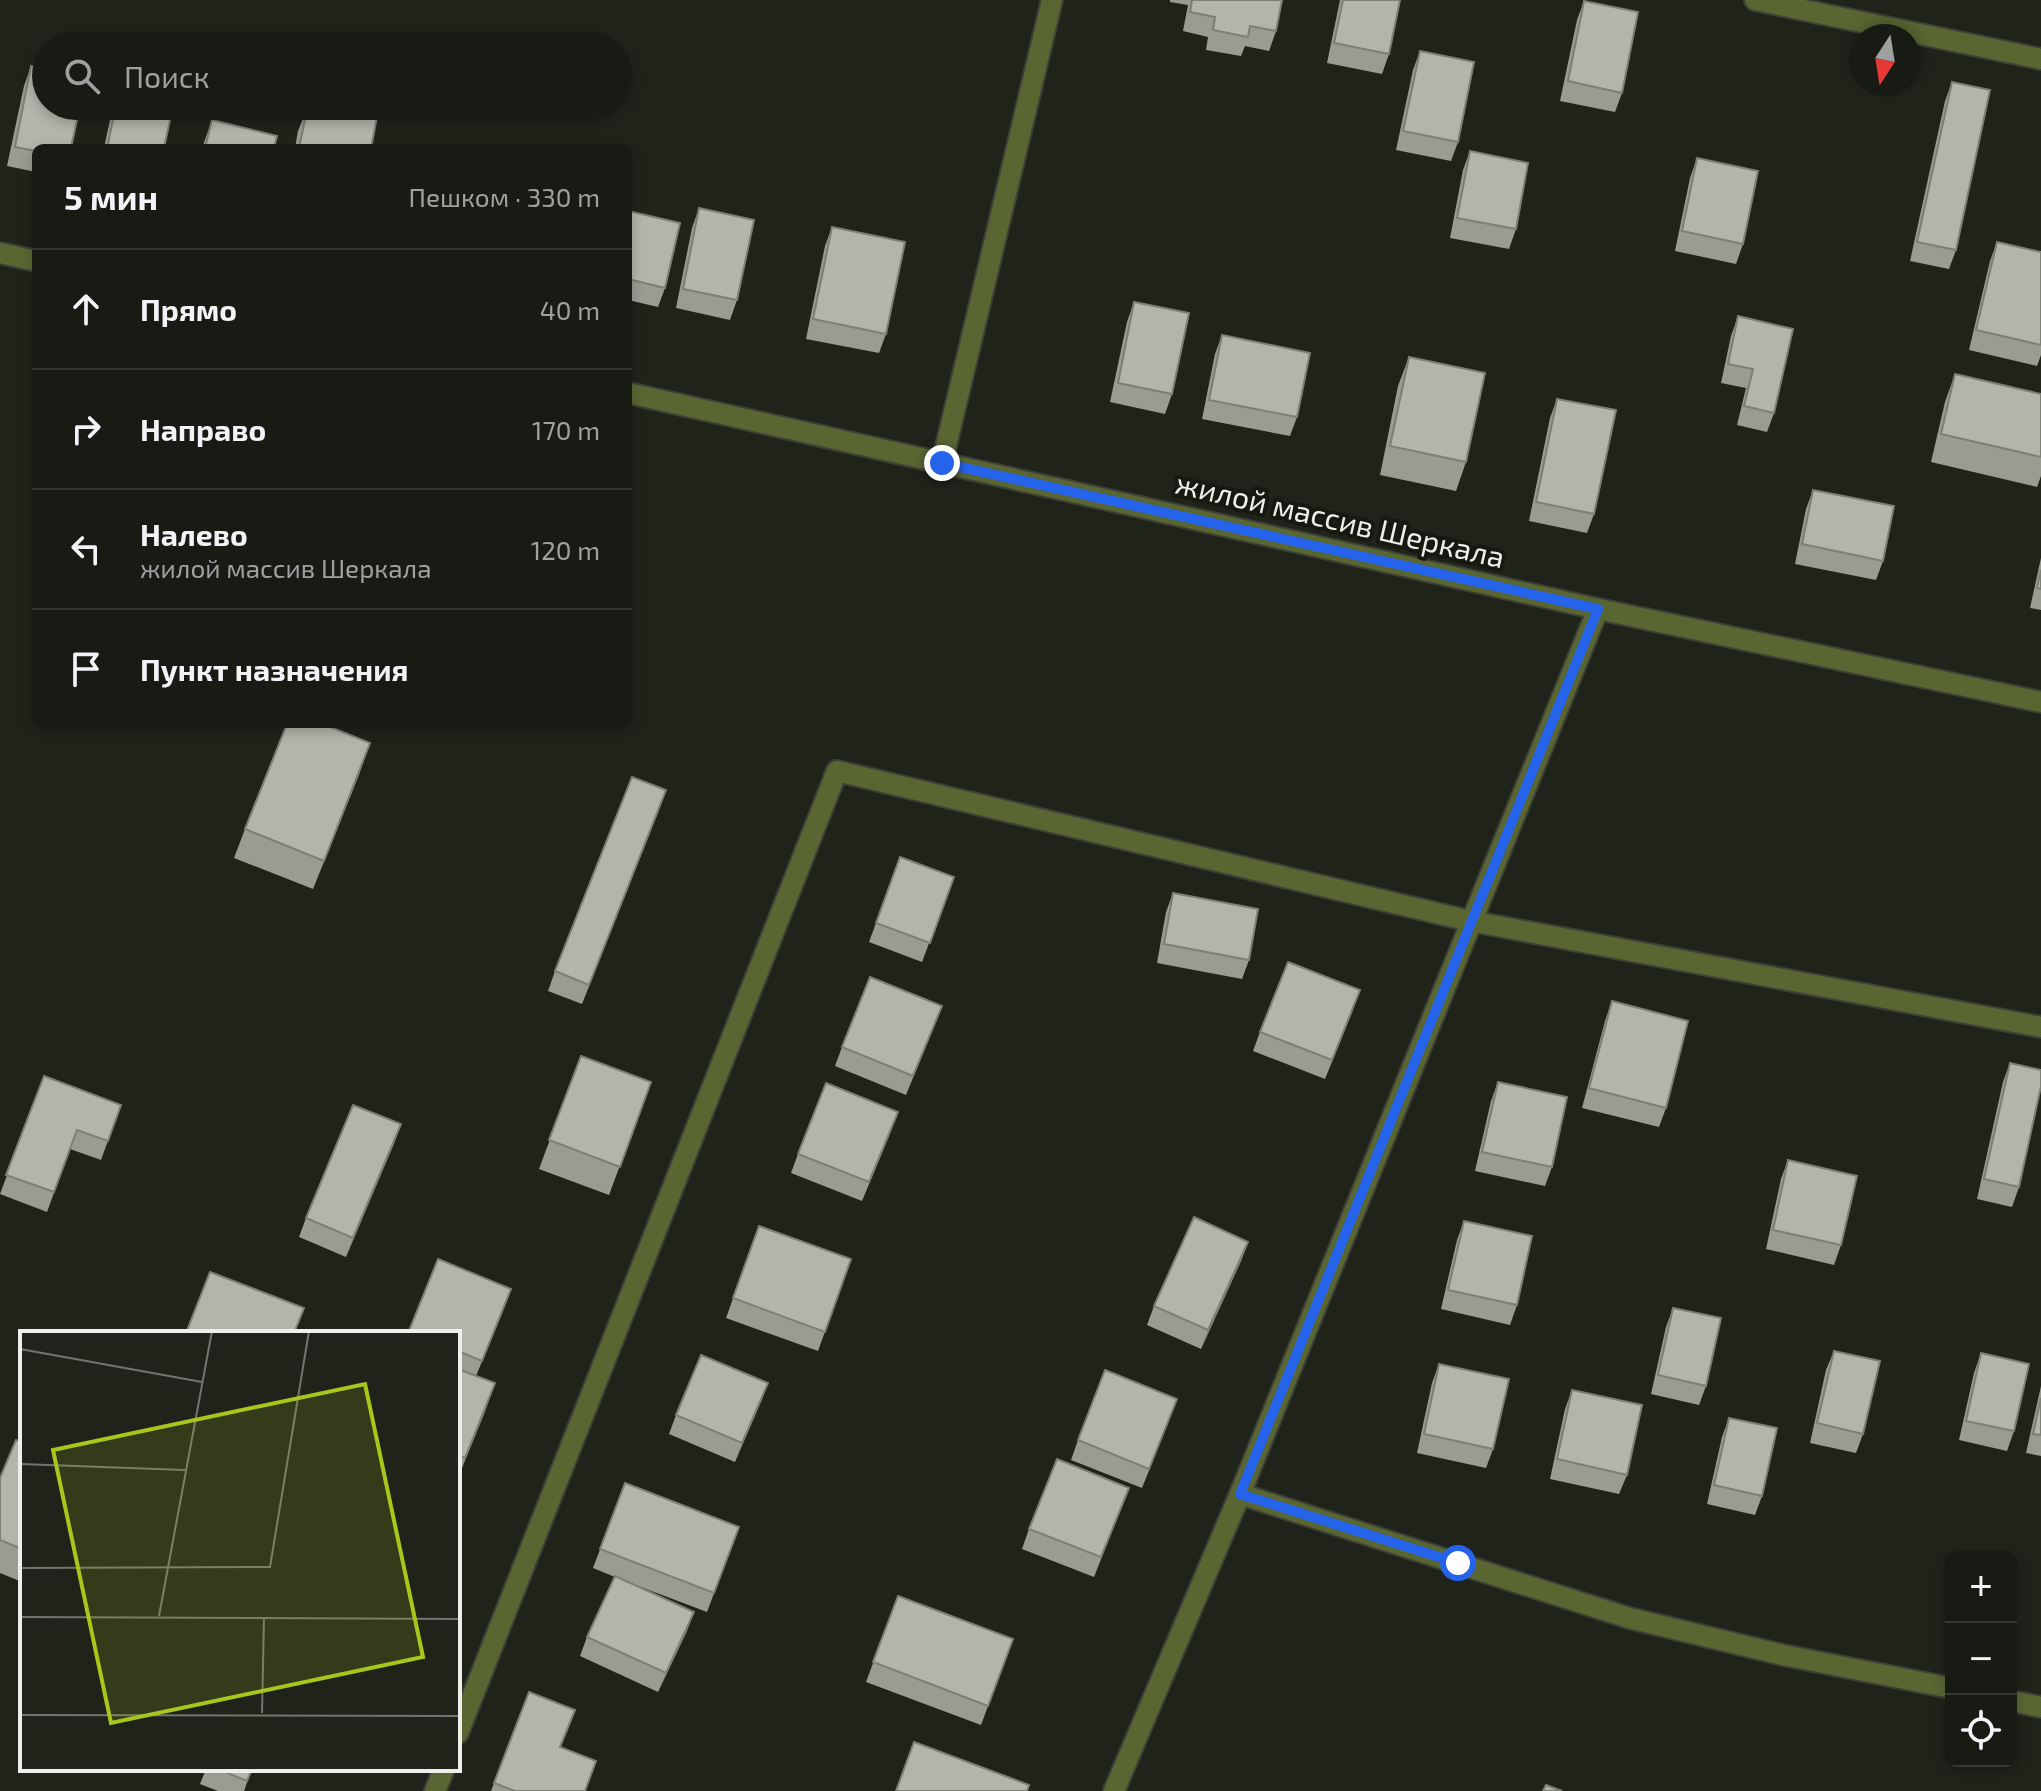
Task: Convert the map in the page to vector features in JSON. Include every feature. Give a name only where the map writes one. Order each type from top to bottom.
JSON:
[{"type":"street","points":[[942,463],[1052,0]]},
{"type":"street","points":[[1755,0],[2041,59]]},
{"type":"street","points":[[0,253],[32,260]]},
{"type":"street","name":"жилой массив Шеркала","points":[[632,394],[1598,609],[2041,702]]},
{"type":"street","points":[[1114,1791],[1240,1494],[1598,609]]},
{"type":"street","points":[[460,1728],[837,771],[1470,921],[2041,1027]]},
{"type":"street","points":[[1240,1494],[1629,1618],[1783,1655],[1945,1687]]},
{"type":"street","points":[[2017,1702],[2041,1707]]},
{"type":"street","points":[[435,1791],[443,1771]]},
{"type":"building","points":[[1192,0],[1282,0],[1276,31],[1250,26],[1248,37],[1213,30],[1215,17],[1190,12]]},
{"type":"building","points":[[1343,0],[1400,0],[1389,54],[1334,43]]},
{"type":"building","points":[[1584,1],[1638,12],[1622,93],[1568,81]]},
{"type":"building","points":[[1420,51],[1474,62],[1458,142],[1403,131]]},
{"type":"building","points":[[32,66],[32,120],[77,120],[72,144],[32,144],[32,150],[15,147]]},
{"type":"building","points":[[1952,82],[1990,90],[1956,250],[1917,242]]},
{"type":"building","points":[[113,120],[170,120],[165,144],[108,144]]},
{"type":"building","points":[[212,120],[277,136],[275,144],[206,144]]},
{"type":"building","points":[[305,120],[376,120],[372,144],[300,144]]},
{"type":"building","points":[[1470,151],[1528,163],[1516,229],[1457,218]]},
{"type":"building","points":[[1697,158],[1758,171],[1743,244],[1682,231]]},
{"type":"building","points":[[699,208],[754,220],[737,300],[683,289]]},
{"type":"building","points":[[632,212],[680,223],[665,288],[632,280]]},
{"type":"building","points":[[832,227],[905,242],[886,334],[813,319]]},
{"type":"building","points":[[1997,242],[2041,252],[2041,345],[1976,330]]},
{"type":"building","points":[[1134,302],[1189,313],[1172,394],[1118,383]]},
{"type":"building","points":[[1738,316],[1793,329],[1774,413],[1744,406],[1753,369],[1728,364]]},
{"type":"building","points":[[1222,335],[1310,353],[1297,417],[1209,400]]},
{"type":"building","points":[[1409,357],[1485,373],[1466,462],[1390,446]]},
{"type":"building","points":[[1955,374],[2041,394],[2041,457],[1941,434]]},
{"type":"building","points":[[1557,399],[1616,410],[1594,514],[1536,502]]},
{"type":"building","points":[[1813,490],[1894,506],[1883,561],[1802,544]]},
{"type":"building","points":[[285,728],[333,728],[370,743],[324,861],[245,829]]},
{"type":"building","points":[[632,777],[666,790],[589,985],[555,971]]},
{"type":"building","points":[[900,857],[954,877],[930,943],[876,923]]},
{"type":"building","points":[[1173,893],[1258,909],[1249,960],[1164,944]]},
{"type":"building","points":[[1288,962],[1360,990],[1332,1060],[1260,1032]]},
{"type":"building","points":[[870,977],[942,1006],[913,1076],[842,1047]]},
{"type":"building","points":[[1612,1001],[1688,1021],[1666,1108],[1589,1088]]},
{"type":"building","points":[[581,1056],[651,1082],[620,1167],[549,1140]]},
{"type":"building","points":[[2010,1063],[2041,1070],[2041,1086],[2019,1187],[1984,1179]]},
{"type":"building","points":[[44,1076],[121,1105],[108,1141],[77,1130],[54,1192],[6,1175]]},
{"type":"building","points":[[1498,1082],[1567,1097],[1552,1167],[1482,1152]]},
{"type":"building","points":[[826,1083],[898,1112],[869,1182],[798,1154]]},
{"type":"building","points":[[353,1105],[401,1124],[353,1238],[306,1218]]},
{"type":"building","points":[[1788,1160],[1857,1176],[1841,1245],[1773,1230]]},
{"type":"building","points":[[1194,1217],[1248,1242],[1208,1330],[1154,1306]]},
{"type":"building","points":[[1464,1221],[1532,1236],[1517,1305],[1448,1290]]},
{"type":"building","points":[[759,1226],[851,1259],[825,1332],[733,1298]]},
{"type":"building","points":[[438,1259],[511,1289],[482,1361],[460,1352],[460,1331],[409,1331]]},
{"type":"building","points":[[210,1272],[304,1308],[295,1331],[187,1331]]},
{"type":"building","points":[[1673,1308],[1721,1318],[1706,1386],[1658,1375]]},
{"type":"building","points":[[1834,1351],[1880,1361],[1863,1434],[1817,1423]]},
{"type":"building","points":[[1981,1353],[2029,1364],[2014,1431],[1966,1421]]},
{"type":"building","points":[[701,1355],[768,1383],[742,1443],[676,1415]]},
{"type":"building","points":[[1439,1364],[1509,1379],[1493,1449],[1424,1434]]},
{"type":"building","points":[[460,1370],[495,1383],[465,1458],[460,1456]]},
{"type":"building","points":[[1105,1370],[1177,1399],[1149,1469],[1078,1440]]},
{"type":"building","points":[[1572,1390],[1642,1405],[1627,1475],[1557,1459]]},
{"type":"building","points":[[2041,1398],[2041,1435],[2033,1434]]},
{"type":"building","points":[[1729,1418],[1777,1428],[1762,1496],[1714,1485]]},
{"type":"building","points":[[16,1440],[20,1442],[20,1548],[0,1540],[0,1478]]},
{"type":"building","points":[[1057,1459],[1129,1488],[1101,1557],[1029,1529]]},
{"type":"building","points":[[625,1483],[739,1527],[714,1593],[600,1549]]},
{"type":"building","points":[[615,1576],[694,1612],[666,1673],[587,1637]]},
{"type":"building","points":[[898,1596],[1013,1639],[988,1706],[873,1662]]},
{"type":"building","points":[[529,1692],[575,1710],[560,1747],[596,1761],[585,1791],[515,1791],[494,1783]]},
{"type":"building","points":[[914,1742],[1029,1785],[1027,1791],[896,1791]]},
{"type":"building","points":[[223,1771],[251,1771],[247,1781]]},
{"type":"building","points":[[1546,1785],[1562,1791],[1543,1791]]},
{"type":"route","points":[[942,463],[1598,609],[1240,1494],[1458,1563]]}]
